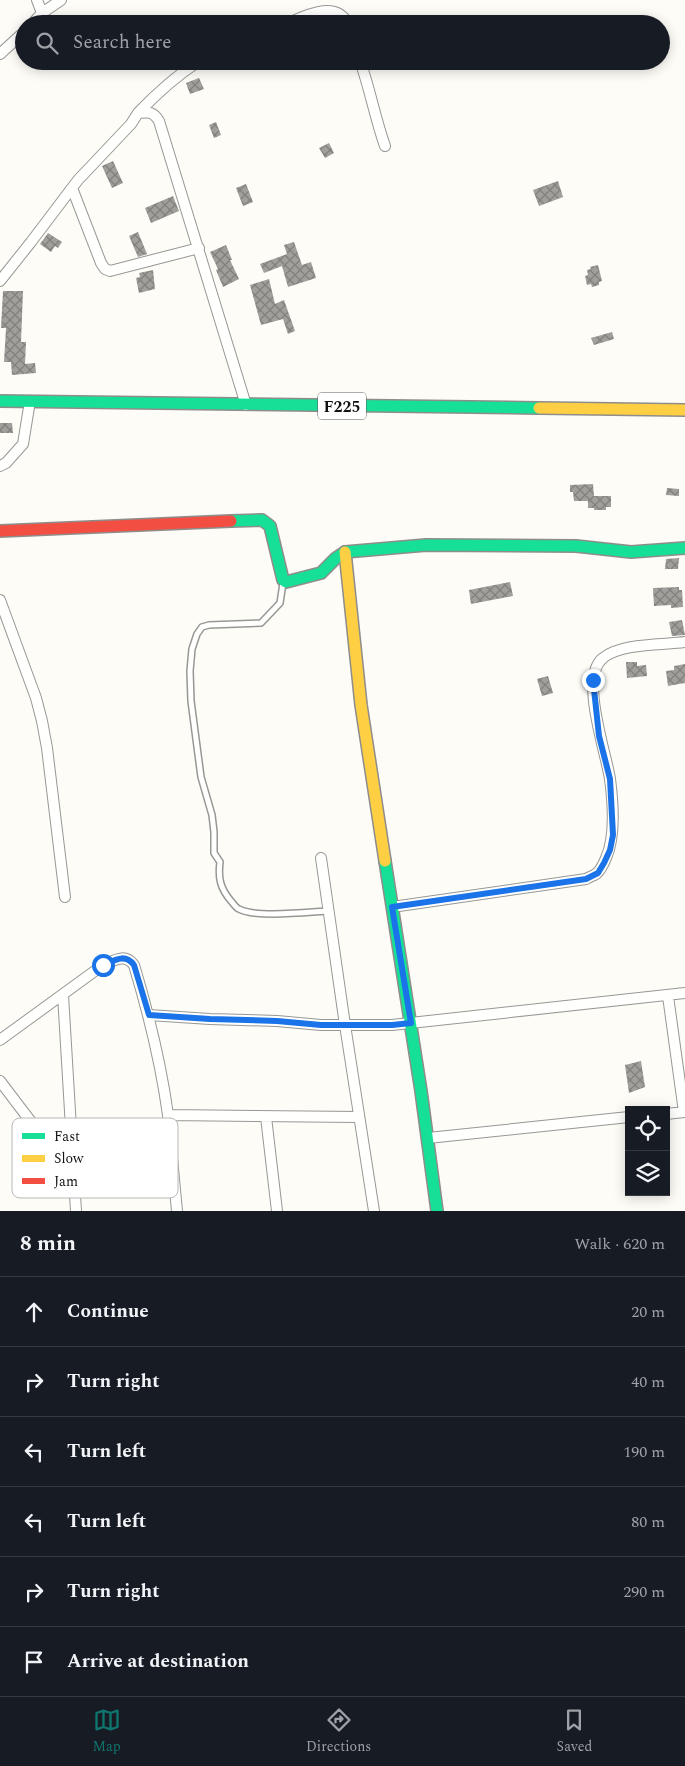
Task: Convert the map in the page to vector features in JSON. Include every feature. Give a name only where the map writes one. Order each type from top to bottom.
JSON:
[{"type":"street","points":[[37,0],[42,13],[61,0]]},
{"type":"street","points":[[306,15],[321,8],[337,10],[344,15]]},
{"type":"street","points":[[0,54],[15,40]]},
{"type":"street","points":[[0,281],[72,188],[131,124],[138,113],[158,91],[186,70]]},
{"type":"street","points":[[363,70],[385,146]]},
{"type":"street","points":[[138,113],[150,112],[159,121],[246,405]]},
{"type":"street","points":[[72,188],[101,263],[110,271],[199,248]]},
{"type":"street","name":"F225","points":[[0,401],[685,410]]},
{"type":"street","points":[[0,466],[6,463],[23,444],[30,401]]},
{"type":"street","points":[[0,531],[262,520],[270,526],[283,580],[287,582],[321,573],[345,552],[426,545],[576,546],[631,552],[685,548]]},
{"type":"street","points":[[345,552],[361,704],[411,1023],[437,1211]]},
{"type":"street","points":[[0,600],[36,698],[42,721],[65,897]]},
{"type":"street","points":[[392,907],[586,879],[598,873],[610,850],[613,835],[610,779],[599,736],[594,690],[595,668],[602,658],[613,651],[685,642]]},
{"type":"street","points":[[321,858],[374,1211]]},
{"type":"street","points":[[0,1040],[103,965],[120,958],[126,958],[134,965],[149,1015],[163,1077],[168,1116],[359,1118]]},
{"type":"street","points":[[149,1015],[345,1025],[392,1025],[685,993]]},
{"type":"street","points":[[64,995],[71,1118]]},
{"type":"street","points":[[668,996],[685,1112],[670,1114]]},
{"type":"street","points":[[0,1081],[28,1118]]},
{"type":"street","points":[[266,1117],[277,1211]]},
{"type":"street","points":[[428,1138],[625,1118]]},
{"type":"street","points":[[75,1198],[76,1211]]},
{"type":"street","points":[[176,1198],[177,1211]]},
{"type":"lane","points":[[283,580],[280,603],[261,623],[209,625],[202,627],[197,634],[192,649],[190,671],[191,701],[201,777],[212,814],[214,853],[220,862],[220,887],[230,900],[239,909],[255,913],[329,911]]},
{"type":"building","points":[[199,78],[204,89],[190,94],[186,83]]},
{"type":"building","points":[[216,122],[221,135],[214,138],[209,125]]},
{"type":"building","points":[[329,143],[334,153],[325,158],[319,148]]},
{"type":"building","points":[[113,161],[123,183],[112,188],[102,166]]},
{"type":"building","points":[[558,181],[563,197],[539,206],[533,190]]},
{"type":"building","points":[[246,184],[253,202],[243,206],[236,188]]},
{"type":"building","points":[[173,196],[179,211],[151,223],[145,208]]},
{"type":"building","points":[[138,232],[147,254],[138,257],[129,236]]},
{"type":"building","points":[[48,233],[62,242],[58,248],[55,246],[51,252],[40,244]]},
{"type":"building","points":[[294,242],[302,265],[311,262],[316,278],[288,287],[282,266],[264,273],[260,264],[287,254],[284,245]]},
{"type":"building","points":[[226,245],[232,260],[230,260],[239,279],[223,287],[216,270],[218,269],[210,252]]},
{"type":"building","points":[[598,265],[602,281],[599,282],[599,285],[592,287],[591,284],[587,285],[585,276],[588,275],[587,270]]},
{"type":"building","points":[[153,270],[155,289],[139,293],[136,278],[140,277],[139,273]]},
{"type":"building","points":[[269,279],[275,304],[284,300],[295,331],[288,334],[283,319],[261,325],[250,285]]},
{"type":"building","points":[[3,291],[23,291],[21,342],[26,342],[25,364],[35,363],[36,373],[12,375],[11,362],[4,362],[6,328],[1,328]]},
{"type":"building","points":[[612,332],[614,339],[594,345],[591,338]]},
{"type":"building","points":[[0,423],[12,423],[13,433],[0,433]]},
{"type":"building","points":[[593,484],[594,496],[611,496],[611,507],[606,507],[606,510],[594,510],[594,508],[588,508],[588,501],[574,501],[573,492],[570,492],[570,485]]},
{"type":"building","points":[[667,488],[679,489],[679,496],[666,495]]},
{"type":"building","points":[[679,558],[678,569],[665,569],[666,559]]},
{"type":"building","points":[[510,582],[513,596],[471,604],[469,590]]},
{"type":"building","points":[[679,587],[679,590],[682,590],[683,607],[671,608],[671,605],[654,606],[653,588]]},
{"type":"building","points":[[682,620],[685,635],[672,636],[669,622]]},
{"type":"building","points":[[626,662],[637,662],[637,666],[646,665],[647,676],[627,678]]},
{"type":"building","points":[[685,664],[685,683],[668,686],[666,671],[674,670],[674,666]]},
{"type":"building","points":[[548,676],[553,693],[542,696],[537,679]]},
{"type":"building","points":[[641,1061],[645,1087],[629,1093],[625,1065]]},
{"type":"traffic: fast","points":[[0,401],[539,408]]},
{"type":"traffic: fast","points":[[231,521],[262,520],[270,526],[283,580],[286,582],[321,573],[345,552],[426,545],[576,546],[631,552],[685,548]]},
{"type":"traffic: fast","points":[[385,861],[421,1091],[437,1211]]},
{"type":"traffic: slow","points":[[539,408],[685,410]]},
{"type":"traffic: slow","points":[[345,552],[361,705],[385,861]]},
{"type":"traffic: jam","points":[[0,531],[231,521]]},
{"type":"route","points":[[103,965],[120,958],[130,960],[134,965],[149,1015],[321,1025],[392,1025],[411,1023],[392,907],[586,879],[598,873],[604,863],[610,850],[613,835],[610,779],[599,736],[593,680]]}]
